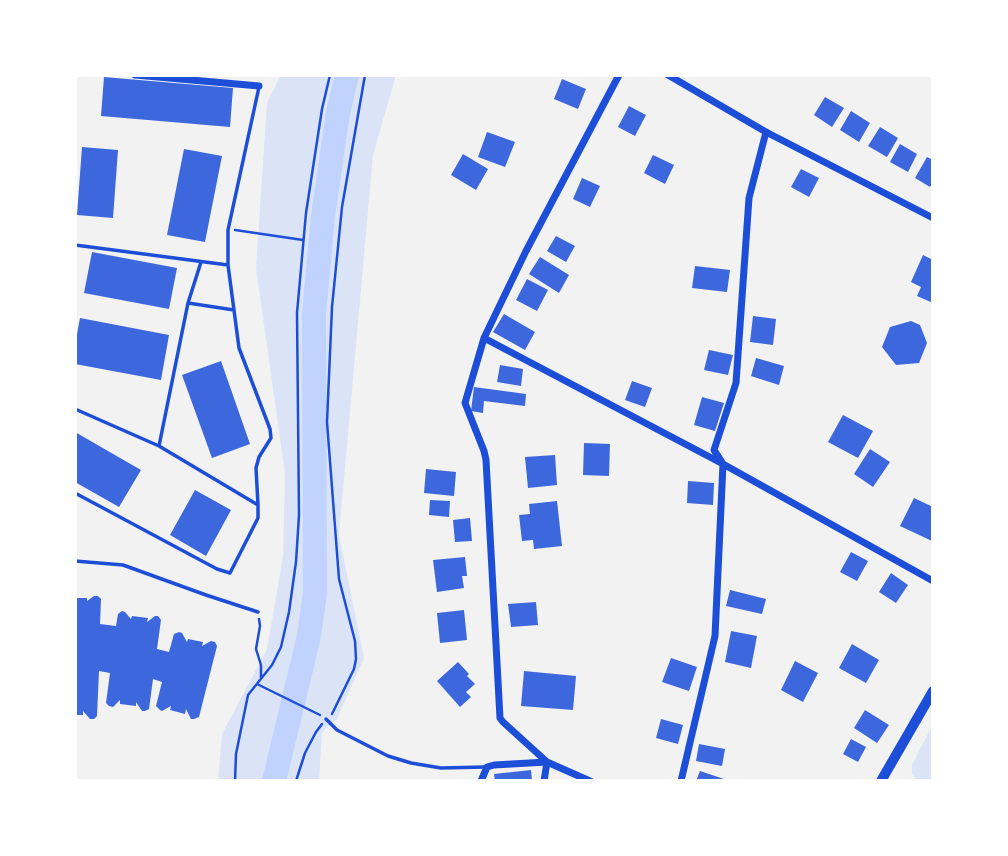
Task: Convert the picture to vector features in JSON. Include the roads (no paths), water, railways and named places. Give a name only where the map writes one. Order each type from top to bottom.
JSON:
[{"type":"street","points":[[135,75],[259,86]]},
{"type":"street","points":[[590,781],[547,762],[503,722],[499,712],[486,460],[466,403],[484,338],[526,251],[619,75]]},
{"type":"street","points":[[668,75],[766,132],[933,218]]},
{"type":"street","points":[[681,781],[715,636],[723,464],[714,450],[736,383],[749,198],[766,132]]},
{"type":"street","points":[[484,338],[723,464],[933,581]]},
{"type":"street","points":[[885,778],[933,691]]},
{"type":"street","points":[[481,781],[487,767],[547,762]]},
{"type":"street","points":[[544,781],[547,762]]},
{"type":"lane","points":[[75,493],[217,569],[230,573],[258,518],[257,468],[259,457],[271,438],[239,348],[228,265],[228,230],[259,86]]},
{"type":"lane","points":[[75,245],[228,265]]},
{"type":"lane","points":[[159,446],[188,303],[201,262]]},
{"type":"lane","points":[[188,303],[234,310]]},
{"type":"lane","points":[[75,409],[159,446],[258,505]]},
{"type":"lane","points":[[75,561],[123,565],[258,612]]},
{"type":"lane","points":[[326,719],[337,730],[388,756],[411,763],[441,768],[487,767]]},
{"type":"waterway","points":[[274,781],[309,636],[315,593],[314,314],[323,216],[338,113],[347,75]]}]
